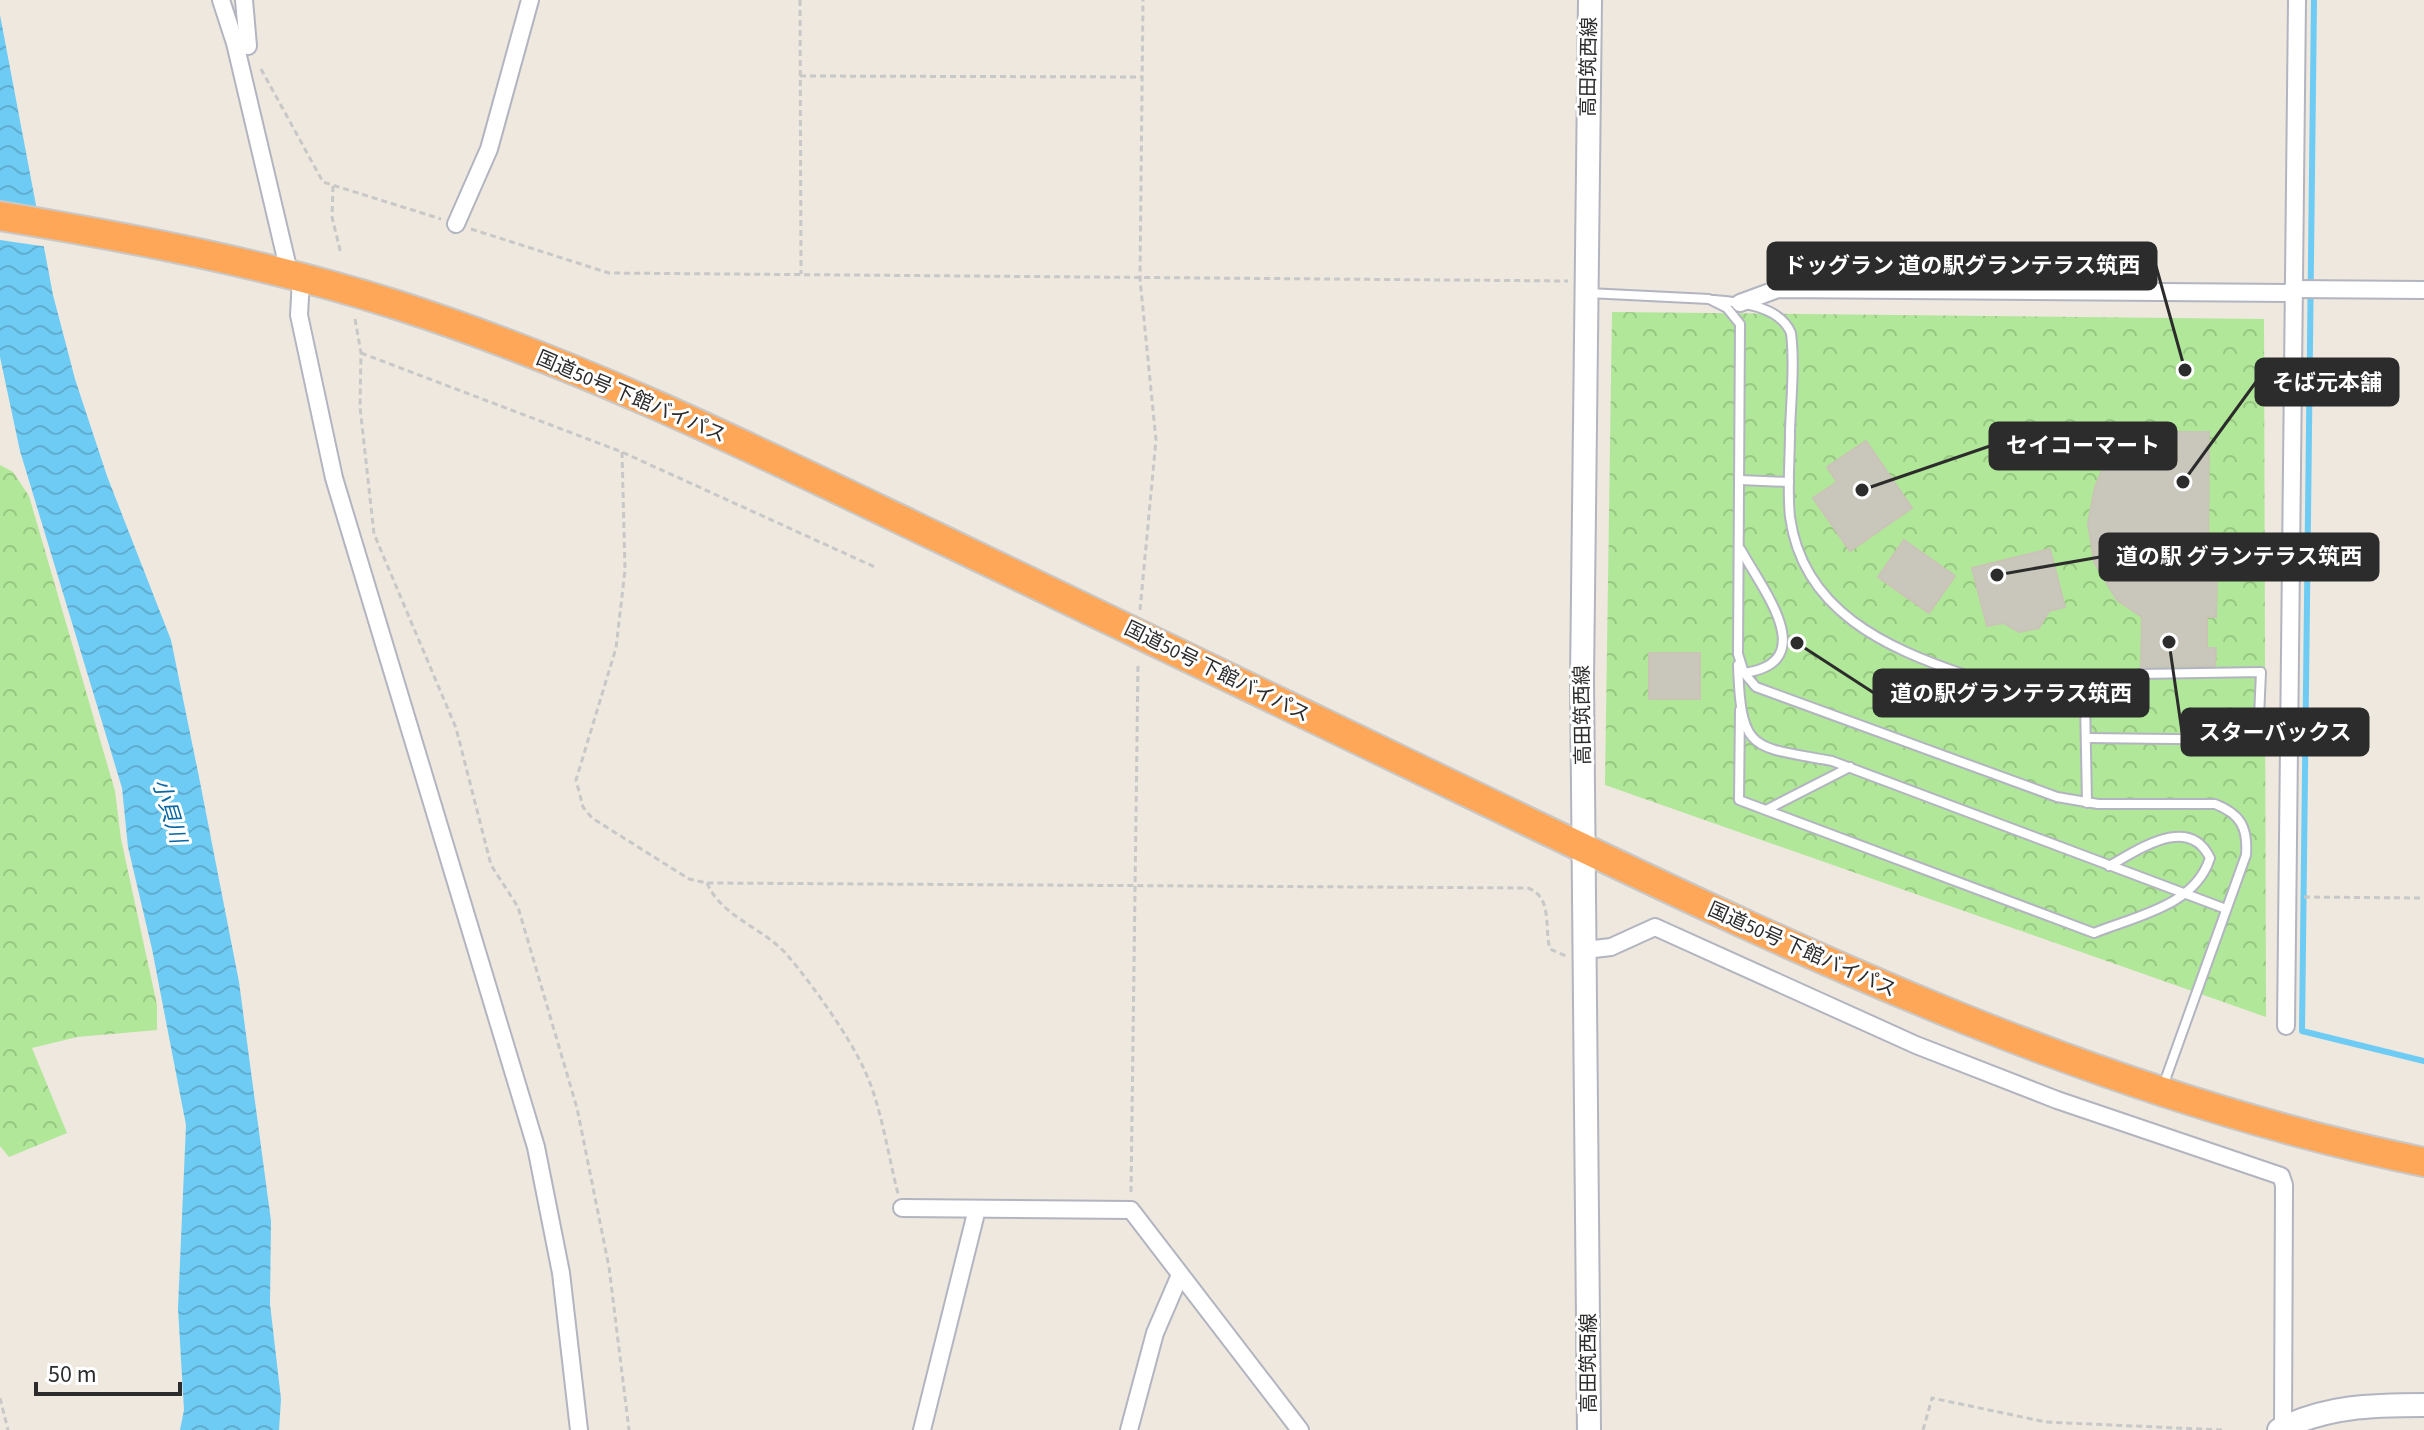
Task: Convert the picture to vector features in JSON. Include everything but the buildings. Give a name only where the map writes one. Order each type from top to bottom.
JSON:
[{"type":"highway","name":"国道50号 下館バイパス","points":[[0,216],[192,252],[289,276],[396,305],[497,341],[739,442],[1585,849],[1870,981],[1964,1020],[2161,1090],[2282,1128],[2424,1162]]},
{"type":"main road","name":"高田筑西線","points":[[1589,1430],[1585,287],[1590,0]]},
{"type":"main road","points":[[2282,1429],[2313,1414],[2358,1406],[2424,1405]]},
{"type":"street","points":[[221,0],[235,43],[334,478],[536,1147],[561,1273],[579,1430]]},
{"type":"street","points":[[244,0],[248,46]]},
{"type":"street","points":[[456,224],[489,149],[530,0]]},
{"type":"street","points":[[2286,1026],[2301,290],[2297,0]]},
{"type":"street","points":[[1740,303],[1778,289],[2424,290]]},
{"type":"street","points":[[1585,954],[1611,947],[1655,927],[1930,1050],[2057,1100],[2281,1176],[2284,1185],[2282,1429]]},
{"type":"street","points":[[902,1208],[1131,1210],[1300,1430]]},
{"type":"street","points":[[922,1430],[977,1209]]},
{"type":"street","points":[[1129,1430],[1155,1333],[1180,1275]]},
{"type":"lane","points":[[1585,287],[1740,303],[1779,316],[1791,333],[1790,517],[1799,553],[1822,593],[1847,620],[1879,640],[1967,675],[2077,694],[2085,700],[2087,803]]},
{"type":"lane","points":[[1709,299],[1727,308],[1740,324],[1739,800],[2094,933],[2187,895],[2204,875],[2210,858],[2204,846],[2191,836],[2175,836],[2109,866]]},
{"type":"lane","points":[[1740,480],[1789,482]]},
{"type":"lane","points":[[1739,548],[1782,627],[1785,646],[1779,659],[1760,671],[1744,673]]},
{"type":"lane","points":[[1738,654],[1744,673],[1767,693],[2057,797],[2087,803],[2215,804],[2232,811],[2245,829],[2246,855],[2161,1090]]},
{"type":"lane","points":[[2085,707],[2133,707],[2140,674],[2261,672],[2258,740],[2086,738]]},
{"type":"lane","points":[[1740,710],[1749,735],[1760,746],[1850,767],[2226,909]]},
{"type":"lane","points":[[1766,810],[1850,767]]},
{"type":"path","points":[[800,0],[801,274]]},
{"type":"path","points":[[1140,613],[1156,440],[1140,279],[1143,0]]},
{"type":"path","points":[[248,46],[323,182],[609,273],[1585,287]]},
{"type":"path","points":[[800,76],[1142,77]]},
{"type":"path","points":[[333,185],[332,217],[341,254]]},
{"type":"path","points":[[355,319],[361,353],[358,378],[374,534],[456,728],[491,865],[518,907],[577,1108],[607,1254],[629,1430]]},
{"type":"path","points":[[361,353],[622,452],[877,568]]},
{"type":"path","points":[[622,452],[625,570],[619,625],[608,682],[577,768],[578,796],[592,818],[689,879],[707,883],[1528,888],[1538,892],[1546,903],[1550,949],[1563,956],[1585,954]]},
{"type":"path","points":[[1131,1210],[1138,664]]},
{"type":"path","points":[[707,883],[713,896],[787,954],[854,1051],[865,1070],[902,1208]]},
{"type":"path","points":[[2309,897],[2424,898]]},
{"type":"path","points":[[0,1398],[8,1430]]},
{"type":"path","points":[[1923,1430],[1932,1398],[2046,1422],[2222,1430]]},
{"type":"green space","points":[[1612,312],[2264,319],[2266,1017],[1605,785]]},
{"type":"green space","points":[[0,465],[13,472],[29,496],[115,791],[121,839],[157,1005],[157,1030],[77,1037],[32,1048],[67,1133],[9,1157],[0,1146]]},
{"type":"water","name":"小貝川","points":[[0,15],[53,295],[75,379],[107,476],[171,640],[199,777],[239,982],[271,1221],[270,1304],[281,1399],[279,1430],[180,1430],[184,1410],[178,1308],[186,1125],[152,949],[128,847],[122,788],[20,451],[0,357]]},
{"type":"pier","points":[[0,203],[41,210],[48,247],[0,240]]},
{"type":"waterway","points":[[2314,0],[2302,1031],[2424,1061]]},
{"type":"place","name":"ドッグラン 道の駅グランテラス筑西","points":[[2185,370]]},
{"type":"place","name":"そば元本舗","points":[[2183,482]]},
{"type":"place","name":"セイコーマート","points":[[1862,490]]},
{"type":"place","name":"道の駅 グランテラス筑西","points":[[1997,575]]},
{"type":"place","name":"スターバックス","points":[[2169,642]]},
{"type":"place","name":"道の駅グランテラス筑西","points":[[1797,643]]}]
